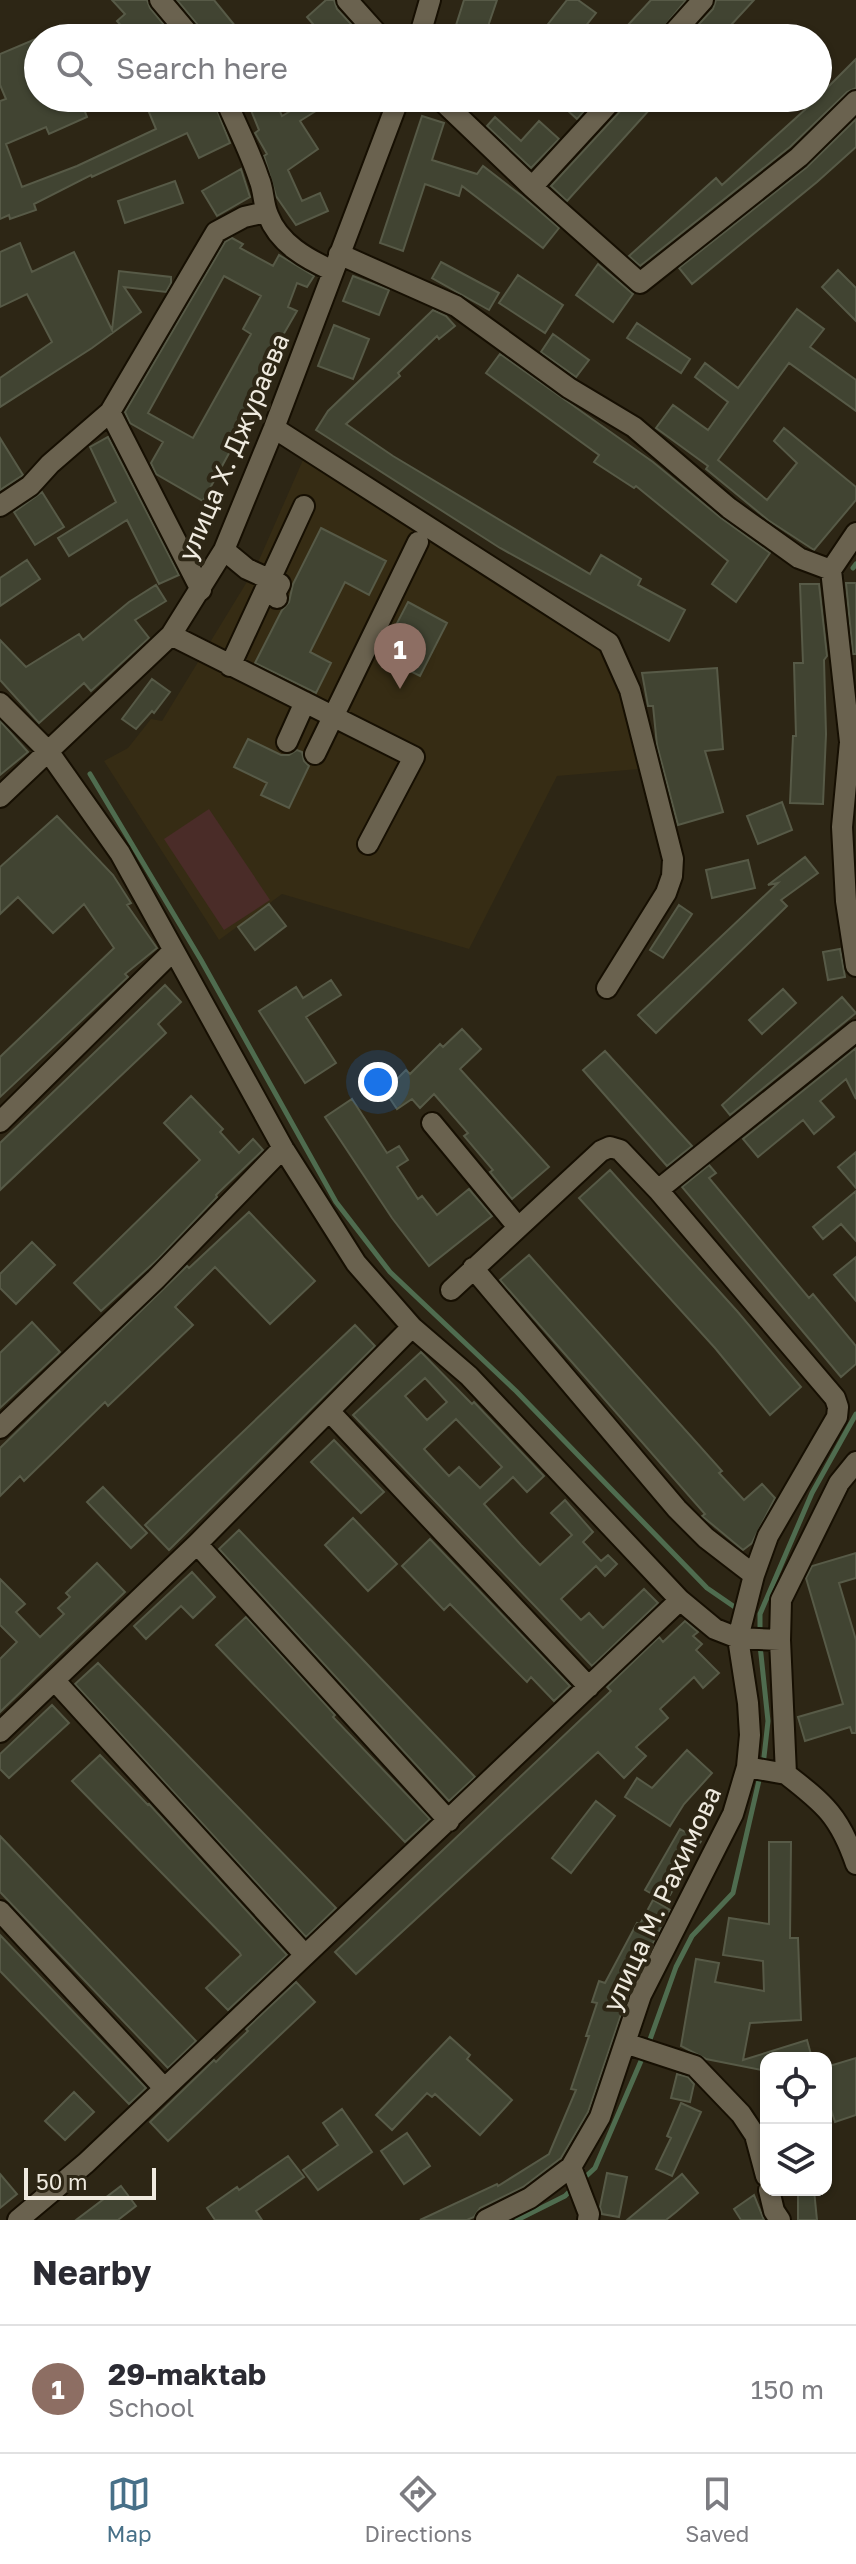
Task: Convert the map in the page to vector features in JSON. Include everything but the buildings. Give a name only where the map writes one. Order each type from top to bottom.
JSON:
[{"type":"street","points":[[160,0],[180,24]]},
{"type":"street","points":[[347,0],[368,24]]},
{"type":"street","points":[[423,24],[430,0]]},
{"type":"street","points":[[682,24],[703,0]]},
{"type":"street","points":[[454,112],[640,283],[799,157],[856,101]]},
{"type":"street","points":[[231,112],[261,181],[266,212],[277,232],[293,248],[456,306],[569,388],[634,427],[729,508],[799,558],[831,570]]},
{"type":"street","name":"улица Х. Джураева","points":[[0,797],[171,635],[224,550],[274,428],[394,112]]},
{"type":"street","points":[[532,187],[601,112]]},
{"type":"street","points":[[0,506],[30,486],[50,464],[110,412],[216,232],[244,217],[266,212]]},
{"type":"street","points":[[110,412],[201,590]]},
{"type":"street","points":[[274,428],[609,643],[630,690],[673,859],[672,876],[666,893],[607,988]]},
{"type":"street","points":[[230,666],[264,581],[304,506]]},
{"type":"street","points":[[856,533],[831,570],[853,742],[842,827],[846,901],[856,966]]},
{"type":"street","points":[[315,754],[418,542]]},
{"type":"street","points":[[224,550],[264,581]]},
{"type":"street","points":[[171,635],[414,757],[368,844]]},
{"type":"street","points":[[287,742],[305,702]]},
{"type":"street","points":[[0,703],[48,751],[120,853],[283,1148],[356,1263],[412,1327],[469,1376],[680,1600],[715,1629],[780,1640]]},
{"type":"street","points":[[0,1122],[173,951]]},
{"type":"street","points":[[658,1190],[856,1031]]},
{"type":"street","points":[[432,1123],[518,1227]]},
{"type":"street","points":[[451,1290],[601,1151],[610,1147],[620,1150],[658,1190],[835,1398],[838,1407],[837,1417],[768,1536],[754,1575],[744,1633]]},
{"type":"street","points":[[0,1428],[156,1279],[283,1148]]},
{"type":"street","points":[[473,1268],[677,1509],[706,1538],[754,1575]]},
{"type":"street","points":[[0,1732],[56,1682],[197,1544],[412,1327]]},
{"type":"street","points":[[330,1412],[589,1687]]},
{"type":"street","points":[[786,1774],[781,1600],[839,1483],[856,1462]]},
{"type":"street","points":[[197,1544],[449,1821]]},
{"type":"street","points":[[18,2220],[86,2163],[680,1600]]},
{"type":"street","name":"улица М. Рахимова","points":[[486,2220],[530,2198],[571,2167],[639,2048],[641,1995],[733,1814],[747,1767],[750,1735],[744,1633]]},
{"type":"street","points":[[56,1682],[305,1955]]},
{"type":"street","points":[[747,1767],[786,1774],[815,1796],[846,1834],[856,1864]]},
{"type":"street","points":[[0,1911],[164,2088]]},
{"type":"street","points":[[639,2048],[695,2066],[723,2094],[755,2135],[760,2154]]},
{"type":"street","points":[[571,2167],[589,2214],[588,2220]]},
{"type":"street","points":[[770,2196],[780,2220]]},
{"type":"shaded area","points":[[306,453],[602,649],[611,660],[639,769],[557,776],[469,949],[282,894],[219,940],[104,761],[128,748],[151,719],[162,721],[256,567]]},
{"type":"shaded area","points":[[209,809],[270,900],[224,930],[164,839]]},
{"type":"waterway","points":[[853,568],[856,564]]},
{"type":"waterway","points":[[90,774],[201,960],[336,1202],[390,1272],[516,1391],[707,1588],[739,1610]]},
{"type":"waterway","points":[[760,1635],[760,1614],[812,1493],[856,1414]]},
{"type":"waterway","points":[[760,1645],[768,1721],[763,1766]]},
{"type":"waterway","points":[[648,2045],[676,1967],[692,1936],[733,1893],[760,1776]]},
{"type":"waterway","points":[[582,2180],[595,2168],[644,2054]]},
{"type":"waterway","points":[[517,2220],[565,2196],[574,2187]]},
{"type":"place","name":"29-maktab","points":[[400,689]]}]
